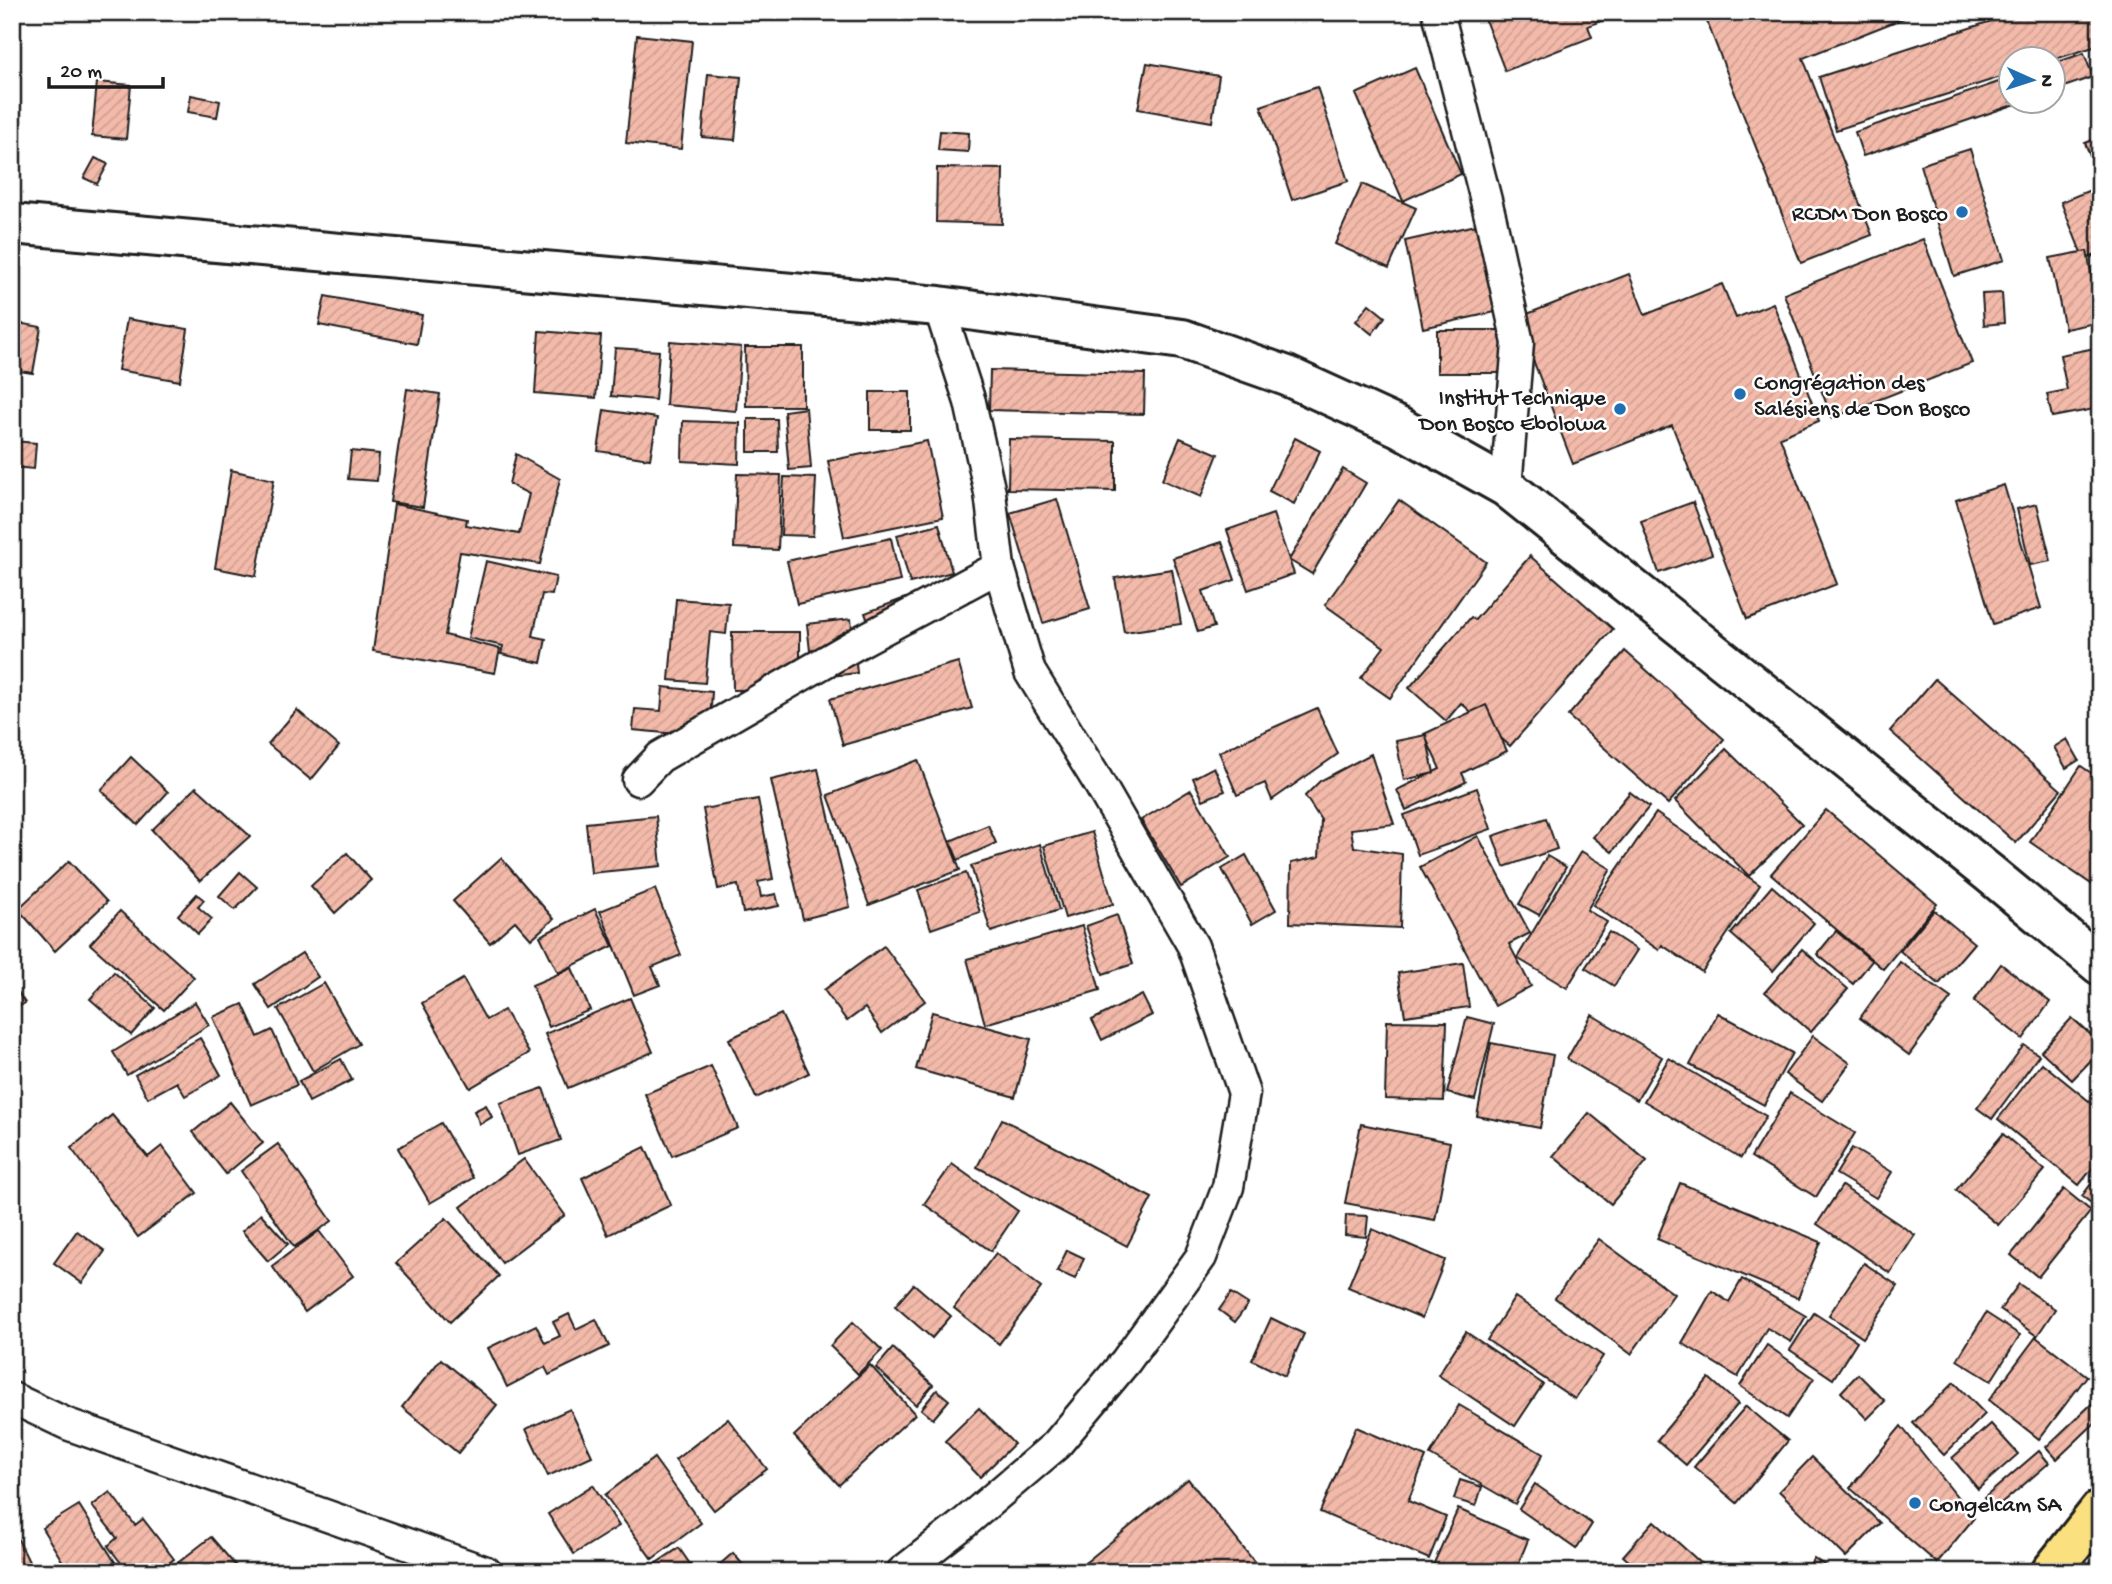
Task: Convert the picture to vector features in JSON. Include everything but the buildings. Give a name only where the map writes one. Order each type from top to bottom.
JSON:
[{"type":"highway","points":[[2051,1572],[2100,1510]]},
{"type":"main road","points":[[12,225],[939,306],[1182,340],[1287,376],[1399,427],[1506,487],[2100,965]]},
{"type":"street","points":[[1438,12],[1491,220],[1518,343],[1506,487]]},
{"type":"street","points":[[902,1572],[1056,1445],[1126,1361],[1201,1257],[1228,1187],[1244,1093],[1193,946],[1097,780],[1030,672],[999,567],[990,493],[970,402],[939,306]]},
{"type":"street","points":[[638,780],[660,757],[863,640],[999,567]]},
{"type":"street","points":[[12,1398],[67,1424],[486,1572]]},
{"type":"place","name":"RCDM Don Bosco","points":[[1962,212]]},
{"type":"place","name":"Congrégation des Salésiens de Don Bosco","points":[[1740,394]]},
{"type":"place","name":"Institut Technique Don Bosco Ebolowa","points":[[1620,409]]},
{"type":"place","name":"Congelcam SA","points":[[1915,1503]]}]
